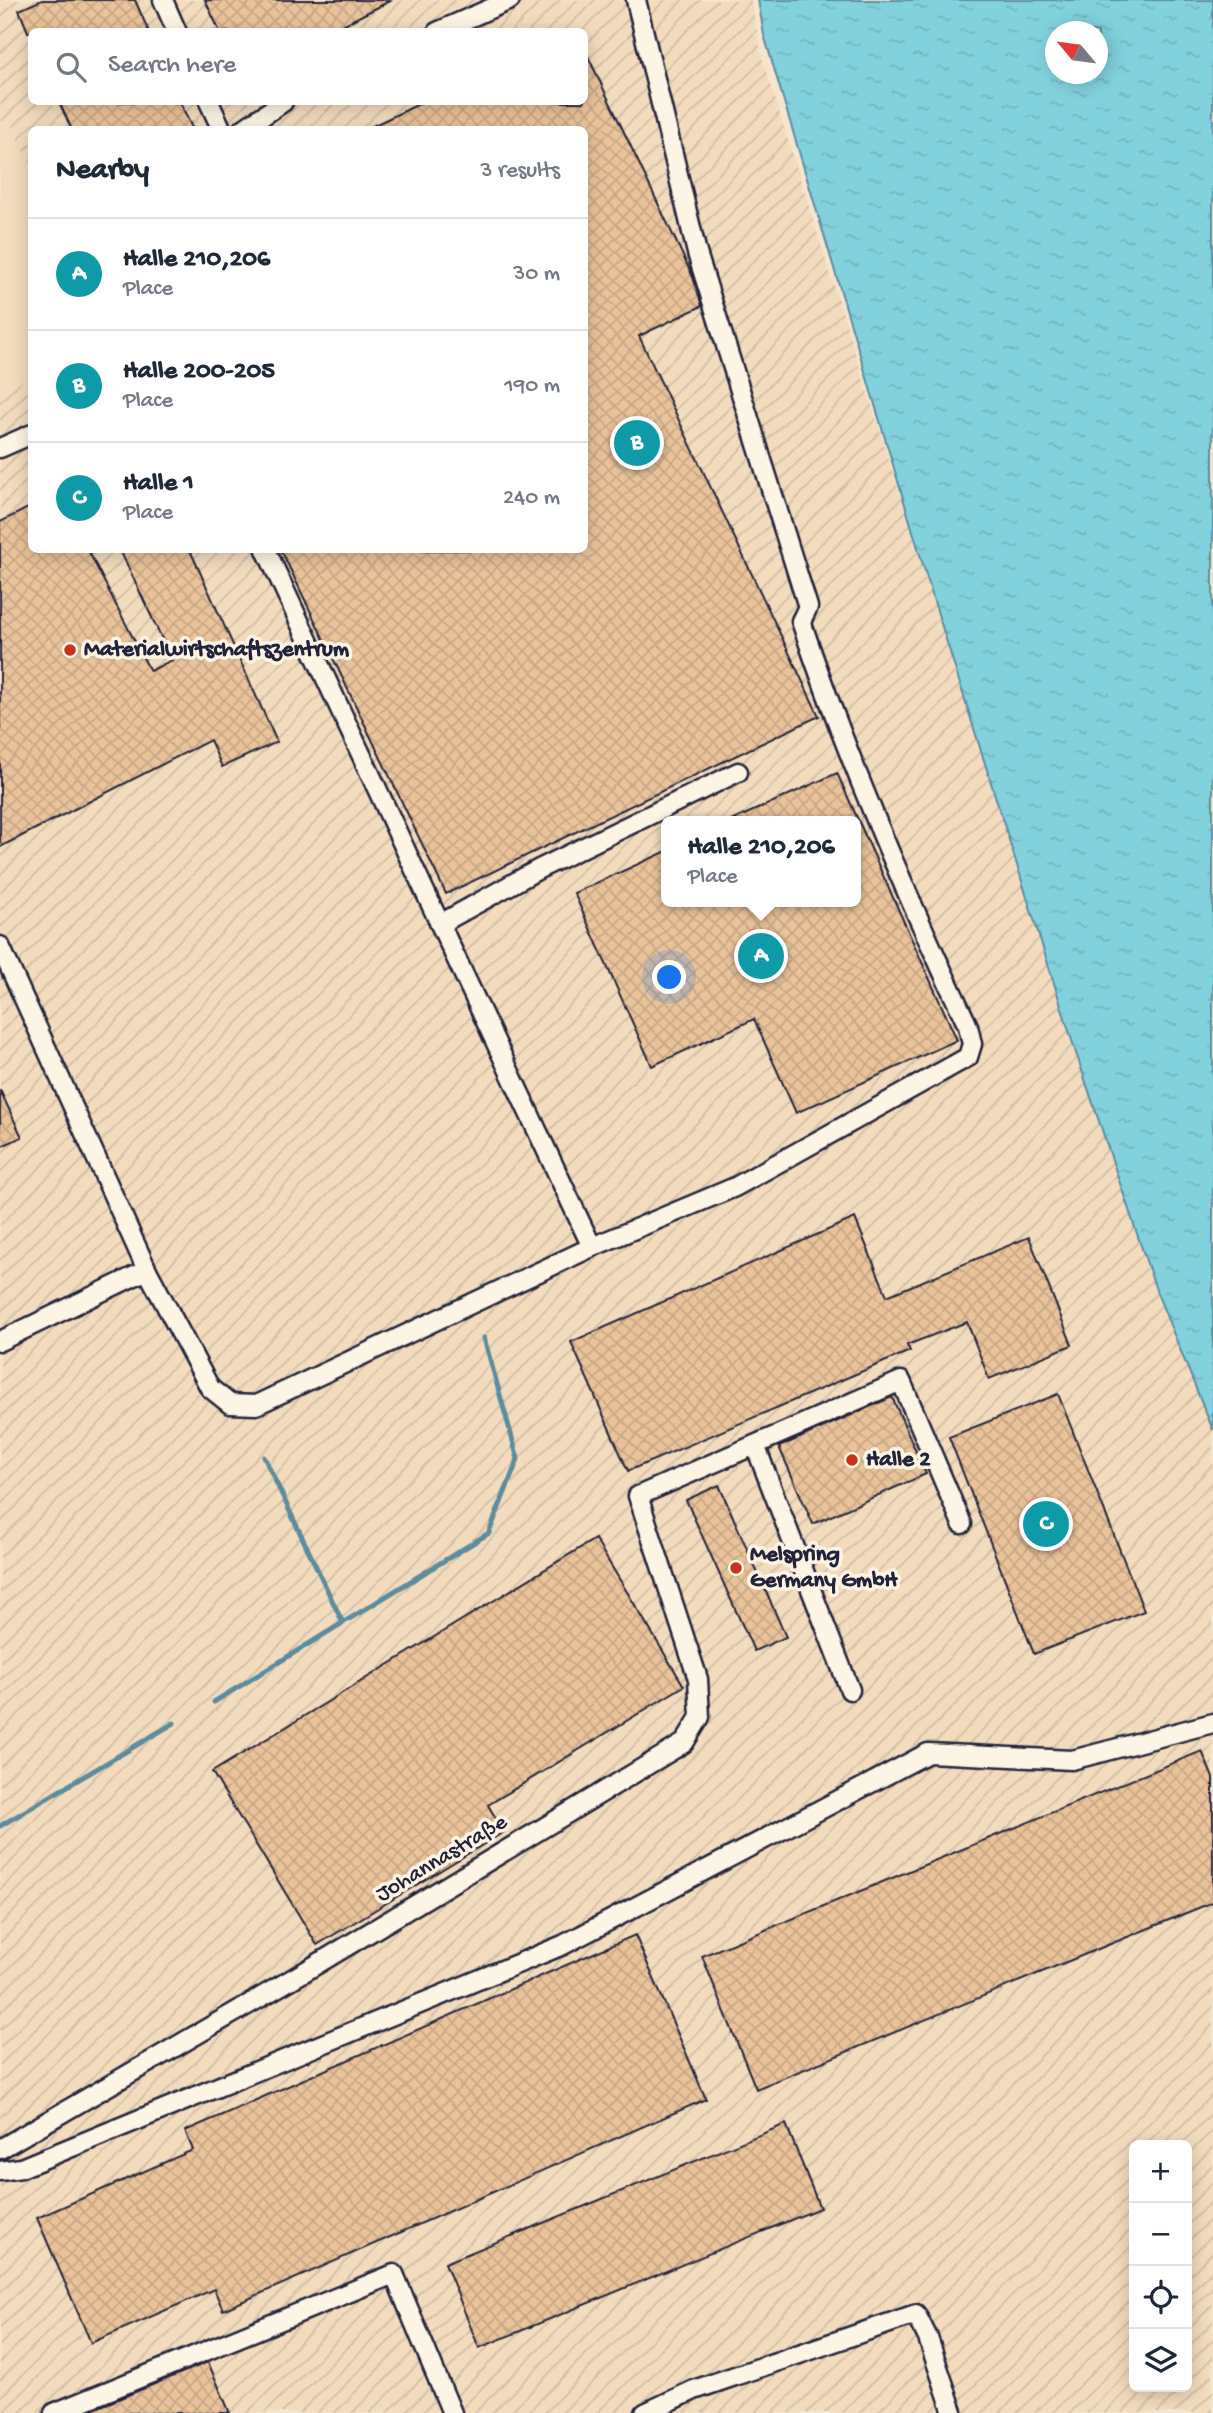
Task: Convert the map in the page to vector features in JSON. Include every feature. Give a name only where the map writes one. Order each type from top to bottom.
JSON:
[{"type":"street","points":[[163,0],[175,28]]},
{"type":"street","points":[[446,28],[510,0]]},
{"type":"street","points":[[0,946],[147,1270],[210,1388],[230,1404],[256,1405],[592,1247],[735,1187],[968,1057],[972,1044],[968,1026],[901,884],[835,722],[802,621],[808,607],[697,253],[636,0]]},
{"type":"street","points":[[210,105],[220,126]]},
{"type":"street","points":[[248,126],[279,105]]},
{"type":"street","points":[[0,448],[28,436]]},
{"type":"street","points":[[267,553],[592,1247]]},
{"type":"street","points":[[440,924],[539,869],[738,772]]},
{"type":"street","points":[[0,1341],[147,1270]]},
{"type":"street","points":[[850,1690],[755,1445],[901,1381],[962,1524]]},
{"type":"street","name":"Johannastraße","points":[[0,2149],[304,1972],[684,1743],[700,1717],[698,1679],[638,1496],[755,1445]]},
{"type":"street","points":[[0,2171],[20,2168],[563,1945],[928,1753],[1072,1760],[1211,1729]]},
{"type":"street","points":[[54,2413],[394,2274],[452,2413]]},
{"type":"street","points":[[645,2413],[694,2390],[916,2314],[928,2337],[953,2413]]},
{"type":"shaded area","points":[[0,0],[751,0],[762,57],[1075,1050],[1157,1293],[1213,1430],[1213,2413],[0,2413],[0,393],[28,378],[28,553],[588,553],[588,126],[28,126],[28,160],[12,127],[0,120]]},
{"type":"shaded area","points":[[0,120],[12,127],[28,158],[28,378],[0,393]]},
{"type":"water","points":[[758,0],[1213,0],[1213,1430],[1157,1293],[1075,1050],[933,598],[764,35]]},
{"type":"building","points":[[42,0],[135,0],[147,28],[28,28],[28,32],[19,10]]},
{"type":"building","points":[[205,0],[392,0],[337,28],[218,28]]},
{"type":"building","points":[[588,56],[693,277],[702,306],[639,336],[819,716],[446,894],[282,553],[588,553],[588,126],[372,126],[417,105],[588,105]]},
{"type":"building","points":[[60,105],[181,105],[191,126],[70,126]]},
{"type":"building","name":"Materialwirtschaftszentrum","points":[[28,508],[28,553],[90,553],[150,671],[172,660],[121,553],[191,553],[277,742],[222,767],[210,740],[0,847],[0,522]]},
{"type":"building","points":[[837,773],[856,816],[742,816]]},
{"type":"building","points":[[861,826],[957,1040],[796,1113],[754,1019],[652,1066],[574,893],[661,854],[661,907],[861,907]]},
{"type":"building","points":[[0,1090],[22,1137],[0,1147]]},
{"type":"building","points":[[855,1218],[887,1296],[1029,1237],[1072,1345],[989,1379],[967,1322],[907,1345],[910,1351],[628,1471],[571,1342]]},
{"type":"building","points":[[1058,1394],[1144,1611],[1034,1654],[949,1437]]},
{"type":"building","name":"Halle 2","points":[[892,1397],[926,1474],[813,1524],[779,1447]]},
{"type":"building","name":"Melspring Germany GmbH","points":[[719,1485],[786,1637],[754,1651],[686,1500]]},
{"type":"building","points":[[595,1539],[684,1686],[488,1805],[504,1832],[317,1945],[212,1772]]},
{"type":"building","points":[[1202,1751],[1213,1778],[1213,1902],[756,2089],[702,1956]]},
{"type":"building","points":[[635,1935],[706,2099],[223,2310],[214,2289],[91,2343],[37,2218],[193,2150],[185,2131]]},
{"type":"building","points":[[786,2124],[820,2208],[479,2348],[445,2263]]},
{"type":"building","points":[[208,2362],[230,2413],[84,2413]]},
{"type":"waterway","points":[[214,1702],[489,1533],[518,1459],[484,1338]]},
{"type":"waterway","points":[[264,1457],[342,1621]]},
{"type":"waterway","points":[[0,1826],[174,1723]]},
{"type":"place","name":"Halle 200-205","points":[[637,443]]},
{"type":"place","name":"Materialwirtschaftszentrum","points":[[70,650]]},
{"type":"place","name":"Halle 210,206","points":[[761,956]]},
{"type":"place","name":"Halle 2","points":[[852,1460]]},
{"type":"place","name":"Halle 1","points":[[1046,1524]]},
{"type":"place","name":"Melspring Germany GmbH","points":[[736,1568]]}]
